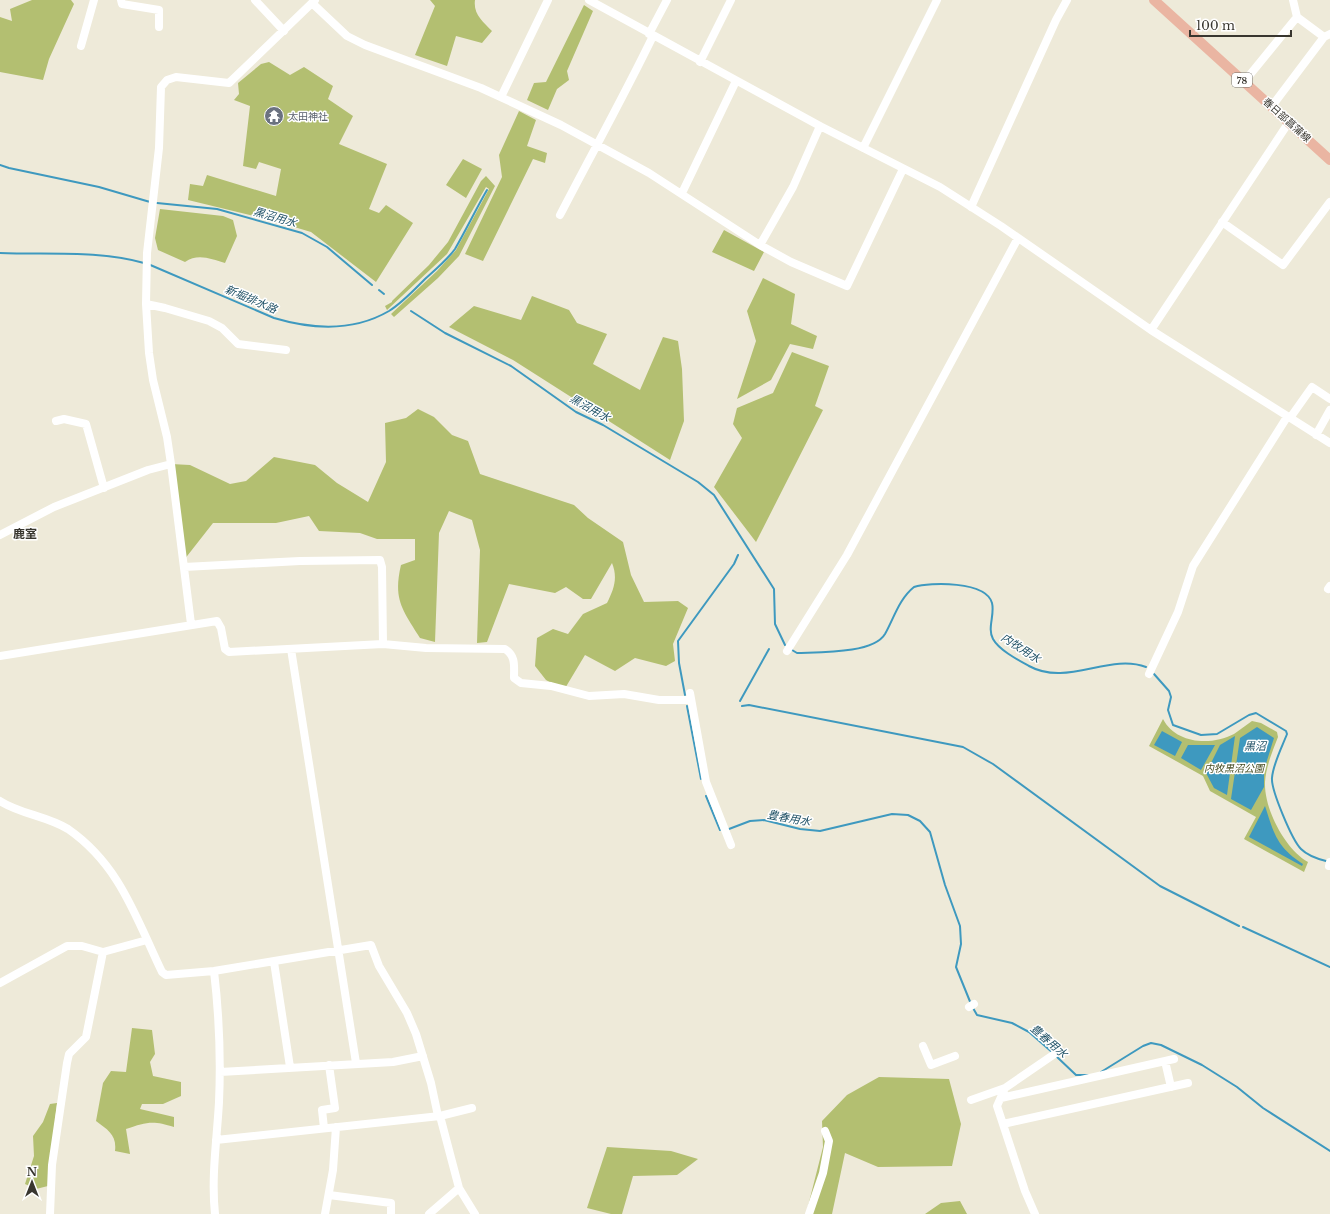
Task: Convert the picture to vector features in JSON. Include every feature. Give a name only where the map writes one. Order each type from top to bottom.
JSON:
[{"type":"main road","name":"春日部菖蒲線","points":[[1154,0],[1330,160]]},
{"type":"street","points":[[81,46],[94,0]]},
{"type":"street","points":[[121,0],[122,4],[159,10],[159,27]]},
{"type":"street","points":[[255,0],[284,31]]},
{"type":"street","points":[[501,97],[548,0]]},
{"type":"street","points":[[589,0],[700,62],[820,126],[940,187],[1018,238],[1151,330],[1330,443]]},
{"type":"street","points":[[560,215],[620,103],[666,0]]},
{"type":"street","points":[[700,62],[731,0]]},
{"type":"street","points":[[863,148],[937,0]]},
{"type":"street","points":[[971,207],[1056,20],[1067,0]]},
{"type":"street","points":[[1272,106],[1327,35],[1297,17],[1293,0]]},
{"type":"street","points":[[191,624],[167,437],[153,380],[149,352],[146,304],[147,253],[159,148],[161,87],[167,80],[176,77],[229,83],[313,2],[347,36],[365,45],[481,88],[525,107],[597,144],[682,193],[760,245],[791,262],[847,286],[903,169]]},
{"type":"street","points":[[1244,82],[1297,17]]},
{"type":"street","points":[[682,193],[736,81]]},
{"type":"street","points":[[1151,330],[1289,122]]},
{"type":"street","points":[[760,245],[793,187],[820,126]]},
{"type":"street","points":[[1222,222],[1284,265],[1330,202]]},
{"type":"street","points":[[787,651],[847,556],[1018,238]]},
{"type":"street","points":[[146,304],[209,321],[222,328],[238,344],[286,350]]},
{"type":"street","points":[[1149,674],[1178,612],[1192,566],[1289,418],[1312,388],[1330,399]]},
{"type":"street","points":[[1316,435],[1330,410]]},
{"type":"street","points":[[56,421],[69,420],[86,424],[104,488]]},
{"type":"street","points":[[0,535],[54,507],[148,470],[171,464]]},
{"type":"street","points":[[184,567],[380,560],[382,566],[382,644]]},
{"type":"street","points":[[0,656],[217,621],[221,628],[225,649],[229,652],[382,644],[426,648],[505,649],[513,658],[514,678],[521,683],[551,686],[589,696],[624,694],[659,700],[678,699],[690,696],[706,782],[731,845]]},
{"type":"street","points":[[291,649],[356,1063]]},
{"type":"street","points":[[0,801],[68,830],[100,858],[127,894],[162,972],[166,975],[214,971],[371,945],[379,966],[407,1013],[423,1056],[459,1188],[475,1214]]},
{"type":"street","points":[[0,983],[67,946],[82,946],[103,952],[147,940]]},
{"type":"street","points":[[50,1214],[52,1165],[67,1063],[69,1054],[86,1037],[103,952]]},
{"type":"street","points":[[274,962],[290,1067]]},
{"type":"street","points":[[214,971],[218,1006],[220,1072],[216,1140],[215,1214]]},
{"type":"street","points":[[923,1046],[931,1065],[955,1056]]},
{"type":"street","points":[[971,1100],[1006,1088],[1053,1055]]},
{"type":"street","points":[[220,1072],[393,1062],[423,1056]]},
{"type":"street","points":[[1001,1098],[1174,1059]]},
{"type":"street","points":[[1165,1061],[1171,1087]]},
{"type":"street","points":[[324,1128],[322,1110],[335,1108],[329,1065]]},
{"type":"street","points":[[1004,1124],[1188,1083]]},
{"type":"street","points":[[1006,1088],[997,1106],[1025,1191],[1035,1214]]},
{"type":"street","points":[[216,1140],[439,1116],[472,1108]]},
{"type":"street","points":[[325,1214],[333,1170],[336,1127]]},
{"type":"street","points":[[809,1214],[823,1173],[829,1141],[825,1131]]},
{"type":"street","points":[[429,1214],[459,1188]]},
{"type":"street","points":[[328,1195],[391,1203],[390,1214]]},
{"type":"green space","points":[[32,0],[71,0],[74,4],[49,59],[43,80],[0,72],[0,17],[12,21],[10,9]]},
{"type":"green space","points":[[430,0],[475,0],[477,14],[492,31],[482,43],[456,36],[447,66],[415,55],[435,6]]},
{"type":"green space","points":[[584,5],[593,11],[567,71],[569,80],[557,89],[548,110],[527,100],[534,83],[546,82]]},
{"type":"green space","points":[[269,62],[290,75],[304,67],[333,86],[328,99],[353,116],[339,144],[387,164],[369,209],[379,213],[386,205],[413,223],[376,282],[311,232],[274,221],[188,200],[190,184],[203,186],[207,175],[276,196],[281,169],[259,162],[256,169],[243,166],[250,106],[234,100],[239,94],[238,83],[261,64]]},
{"type":"green space","points":[[519,111],[536,120],[527,146],[547,153],[545,163],[533,159],[483,261],[465,254],[502,177],[499,155]]},
{"type":"green space","points":[[463,159],[482,169],[466,198],[446,185]]},
{"type":"green space","points":[[486,176],[495,186],[459,256],[438,278],[394,317],[391,314],[437,271],[456,250],[489,189],[486,187],[447,254],[387,310],[385,306],[392,302],[429,265],[448,242],[481,181]]},
{"type":"green space","points":[[160,209],[223,216],[233,220],[237,236],[225,263],[200,257],[190,259],[185,262],[158,250],[155,238]]},
{"type":"green space","points":[[724,230],[764,252],[754,271],[712,252]]},
{"type":"green space","points":[[763,278],[795,294],[791,324],[817,336],[813,349],[790,344],[771,380],[737,399],[756,341],[747,311]]},
{"type":"green space","points":[[532,296],[569,310],[577,323],[607,334],[593,364],[640,390],[663,337],[678,341],[682,369],[684,421],[670,460],[513,360],[449,327],[474,306],[521,320]]},
{"type":"green space","points":[[792,352],[829,366],[815,406],[823,410],[756,542],[714,487],[742,438],[733,424],[737,408],[773,393]]},
{"type":"green space","points":[[418,409],[434,417],[452,435],[468,441],[480,474],[574,505],[588,518],[623,542],[631,575],[644,602],[678,601],[688,608],[673,644],[675,661],[666,666],[635,658],[615,671],[585,655],[564,690],[546,680],[535,666],[537,638],[553,629],[568,634],[583,614],[607,603],[612,593],[615,579],[612,563],[591,599],[583,599],[566,587],[555,593],[509,584],[487,642],[477,643],[480,550],[472,520],[449,511],[439,533],[435,642],[420,638],[404,611],[399,595],[398,587],[401,565],[415,560],[415,539],[377,539],[360,533],[319,531],[309,516],[276,523],[213,523],[184,560],[171,464],[190,465],[230,484],[246,481],[274,457],[315,465],[337,483],[368,502],[386,462],[385,423],[406,418]]},
{"type":"green space","name":"内牧黒沼公園","points":[[1163,719],[1176,734],[1195,740],[1205,741],[1225,738],[1234,734],[1252,721],[1261,723],[1277,732],[1278,737],[1265,782],[1268,804],[1272,816],[1284,838],[1291,848],[1308,862],[1304,872],[1244,839],[1256,817],[1210,791],[1203,776],[1149,746]]},
{"type":"green space","points":[[132,1028],[152,1030],[155,1054],[150,1062],[153,1076],[181,1082],[181,1096],[163,1104],[142,1104],[140,1109],[174,1117],[174,1127],[160,1123],[150,1123],[126,1129],[130,1154],[115,1151],[115,1141],[111,1133],[96,1121],[103,1083],[111,1071],[126,1072]]},
{"type":"green space","points":[[879,1077],[949,1079],[961,1124],[952,1166],[878,1167],[845,1153],[832,1214],[806,1214],[823,1147],[822,1121],[847,1095]]},
{"type":"green space","points":[[57,1103],[48,1186],[36,1189],[25,1184],[34,1156],[33,1136],[43,1122],[50,1104]]},
{"type":"green space","points":[[607,1147],[671,1151],[698,1159],[677,1175],[633,1176],[622,1214],[611,1214],[587,1208]]},
{"type":"green space","points":[[960,1201],[967,1214],[925,1214],[941,1203]]},
{"type":"water","name":"黒沼","points":[[1257,727],[1274,738],[1264,770],[1264,787],[1251,810],[1231,799],[1240,738]]},
{"type":"water","points":[[1162,731],[1182,742],[1175,756],[1154,745]]},
{"type":"water","name":"黒沼","points":[[1235,736],[1227,795],[1214,788],[1206,773],[1220,745]]},
{"type":"water","name":"黒沼","points":[[1188,745],[1215,745],[1201,770],[1181,758]]},
{"type":"water","points":[[1265,806],[1274,832],[1282,846],[1294,858],[1303,864],[1302,866],[1249,837]]},
{"type":"waterway","name":"黒沼用水","points":[[0,165],[99,187],[150,202]]},
{"type":"waterway","name":"新堀排水路","points":[[148,264],[274,318],[288,322],[317,326],[347,325],[361,322],[375,318],[394,308],[441,265],[455,249],[487,190]]},
{"type":"waterway","name":"黒沼用水","points":[[157,203],[217,209],[302,233],[327,247],[372,285]]},
{"type":"waterway","name":"新堀排水路","points":[[0,253],[109,256],[144,263]]},
{"type":"waterway","name":"黒沼用水","points":[[379,290],[384,294]]},
{"type":"waterway","name":"黒沼用水","points":[[411,311],[445,333],[511,366],[576,412],[603,425],[698,482],[714,495],[774,589],[775,624],[785,645]]},
{"type":"waterway","name":"豊春用水","points":[[685,695],[679,663],[678,641],[734,564],[738,555]]},
{"type":"waterway","name":"内牧用水","points":[[792,650],[797,653],[845,651],[858,649],[879,641],[885,634],[904,597],[914,587],[944,584],[969,587],[988,596],[993,608],[991,626],[991,635],[993,639],[1004,651],[1029,666],[1043,671],[1058,673],[1073,672],[1117,664],[1132,664],[1146,667]]},
{"type":"waterway","points":[[740,701],[769,649]]},
{"type":"waterway","name":"内牧用水","points":[[1154,674],[1169,691],[1171,697],[1168,710],[1173,725],[1201,735],[1217,734],[1249,715],[1256,713],[1286,731],[1287,734],[1276,761],[1272,778],[1278,803],[1288,826],[1301,849],[1316,858],[1326,861]]},
{"type":"waterway","points":[[742,706],[749,705],[963,747],[993,764],[1160,886],[1239,926]]},
{"type":"waterway","name":"豊春用水","points":[[687,706],[701,779]]},
{"type":"waterway","name":"豊春用水","points":[[706,796],[720,830]]},
{"type":"waterway","name":"豊春用水","points":[[729,829],[750,821],[764,820],[800,829],[820,831],[892,814],[908,815],[920,821],[930,832],[945,885],[960,926],[961,944],[956,967],[971,1004]]},
{"type":"waterway","points":[[1243,927],[1330,967]]},
{"type":"waterway","name":"豊春用水","points":[[973,1008],[977,1015],[1012,1023],[1029,1032],[1053,1053]]},
{"type":"waterway","name":"豊春用水","points":[[1101,1072],[1143,1046],[1151,1043],[1161,1045],[1202,1065],[1237,1087],[1263,1108],[1330,1151]]},
{"type":"waterway","name":"豊春用水","points":[[1056,1056],[1076,1075],[1088,1075]]},
{"type":"place","name":"太田神社","points":[[274,116]]},
{"type":"district","name":"鹿室","points":[[25,533]]}]
